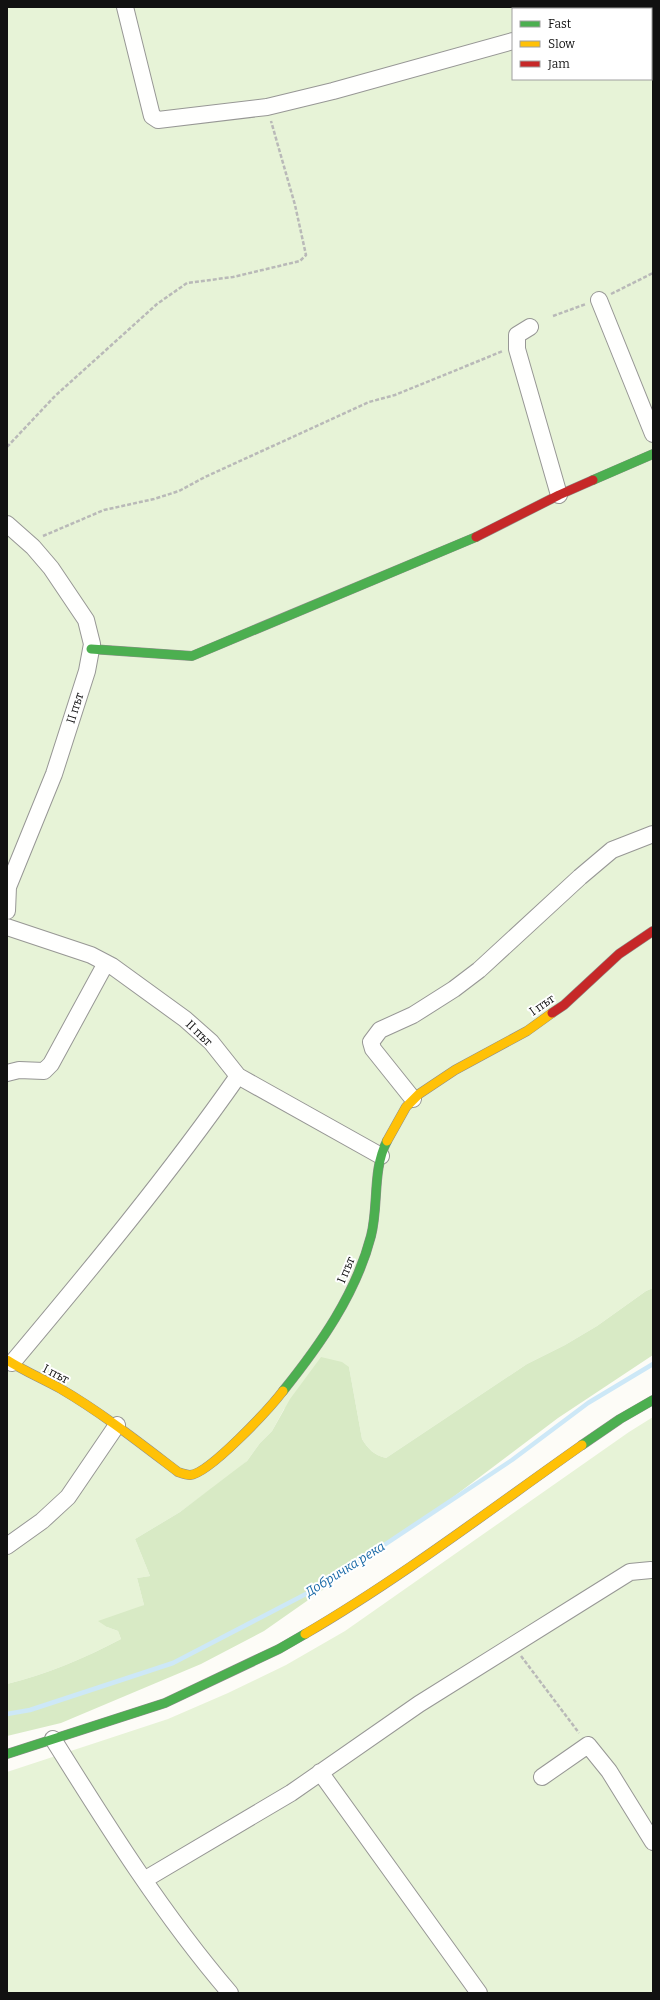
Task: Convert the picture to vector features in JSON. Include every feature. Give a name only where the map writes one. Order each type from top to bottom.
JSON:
[{"type":"street","points":[[125,7],[151,112],[155,119],[162,120],[267,107],[333,91],[512,41]]},
{"type":"street","points":[[599,300],[653,434]]},
{"type":"street","points":[[530,327],[517,335],[517,349],[559,495]]},
{"type":"street","points":[[91,649],[192,656],[460,545],[559,495],[653,454]]},
{"type":"street","name":"ІІ път","points":[[7,524],[28,542],[51,568],[86,620],[92,644],[88,671],[54,774],[8,887],[7,911]]},
{"type":"street","points":[[414,1099],[374,1049],[371,1042],[380,1030],[413,1015],[454,989],[480,970],[580,876],[612,850],[653,834]]},
{"type":"street","name":"ІІ път","points":[[7,927],[91,955],[106,963],[154,995],[185,1019],[211,1042],[238,1076],[381,1156]]},
{"type":"street","name":"І път","points":[[9,1362],[60,1389],[117,1425],[178,1472],[190,1475],[200,1470],[246,1433],[265,1414],[306,1363],[340,1311],[355,1281],[371,1236],[376,1203],[378,1169],[381,1156],[393,1128],[406,1107],[419,1094],[455,1070],[527,1031],[564,1005],[619,954],[653,931]]},
{"type":"street","points":[[7,1073],[19,1070],[44,1071],[51,1064],[82,1010],[106,963]]},
{"type":"street","points":[[9,1362],[132,1218],[197,1135],[238,1076]]},
{"type":"street","points":[[7,1754],[165,1703],[280,1649],[344,1610],[620,1419],[653,1400]]},
{"type":"street","points":[[7,1546],[42,1522],[68,1497],[117,1425]]},
{"type":"street","points":[[144,1880],[267,1808],[419,1704],[630,1572],[651,1570]]},
{"type":"street","points":[[53,1740],[144,1880],[187,1942],[230,1993]]},
{"type":"street","points":[[542,1777],[588,1745],[609,1772],[653,1842]]},
{"type":"street","points":[[320,1772],[479,1993]]},
{"type":"path","points":[[7,447],[55,396],[157,304],[187,283],[241,275],[300,261],[306,255],[296,204],[267,107]]},
{"type":"path","points":[[28,542],[104,510],[154,499],[179,491],[205,477],[369,402],[395,396],[505,350],[517,349]]},
{"type":"path","points":[[512,1645],[588,1745]]},
{"type":"green space","points":[[7,7],[653,7],[653,1288],[646,1291],[597,1326],[565,1345],[527,1364],[386,1458],[372,1451],[362,1439],[349,1367],[284,1409],[272,1431],[260,1443],[247,1461],[233,1473],[180,1512],[135,1539],[150,1576],[137,1578],[144,1605],[107,1627],[118,1631],[121,1639],[66,1665],[7,1684]]},
{"type":"green space","points":[[653,1288],[653,1355],[558,1418],[424,1519],[264,1631],[201,1664],[61,1723],[7,1736],[7,1684],[66,1665],[121,1639],[118,1631],[107,1627],[98,1621],[144,1605],[137,1578],[150,1576],[135,1539],[180,1512],[247,1461],[260,1443],[272,1431],[290,1399],[321,1357],[342,1362],[349,1367],[362,1439],[372,1451],[386,1458],[527,1364],[565,1345],[597,1326],[646,1291]]},
{"type":"green space","points":[[653,1417],[653,1993],[7,1993],[7,1772],[168,1719],[228,1693],[286,1665],[345,1631],[629,1432]]},
{"type":"waterway","name":"Добричка река","points":[[7,1714],[30,1710],[173,1663],[327,1583],[512,1460],[588,1403],[653,1364]]},
{"type":"traffic: fast","points":[[593,480],[653,454]]},
{"type":"traffic: fast","points":[[91,649],[192,656],[476,537]]},
{"type":"traffic: fast","points":[[283,1391],[323,1337],[356,1278],[371,1236],[375,1212],[379,1164],[387,1141]]},
{"type":"traffic: fast","points":[[582,1445],[620,1419],[653,1400]]},
{"type":"traffic: fast","points":[[7,1754],[165,1703],[279,1649],[305,1634]]},
{"type":"traffic: slow","points":[[387,1141],[406,1107],[419,1094],[455,1070],[527,1031],[552,1013]]},
{"type":"traffic: slow","points":[[7,1360],[76,1398],[121,1429],[178,1472],[189,1475],[199,1472],[211,1464],[239,1439],[283,1391]]},
{"type":"traffic: slow","points":[[305,1634],[376,1590],[582,1445]]},
{"type":"traffic: jam","points":[[476,537],[559,495],[593,480]]},
{"type":"traffic: jam","points":[[552,1013],[564,1005],[619,954],[653,931]]}]
